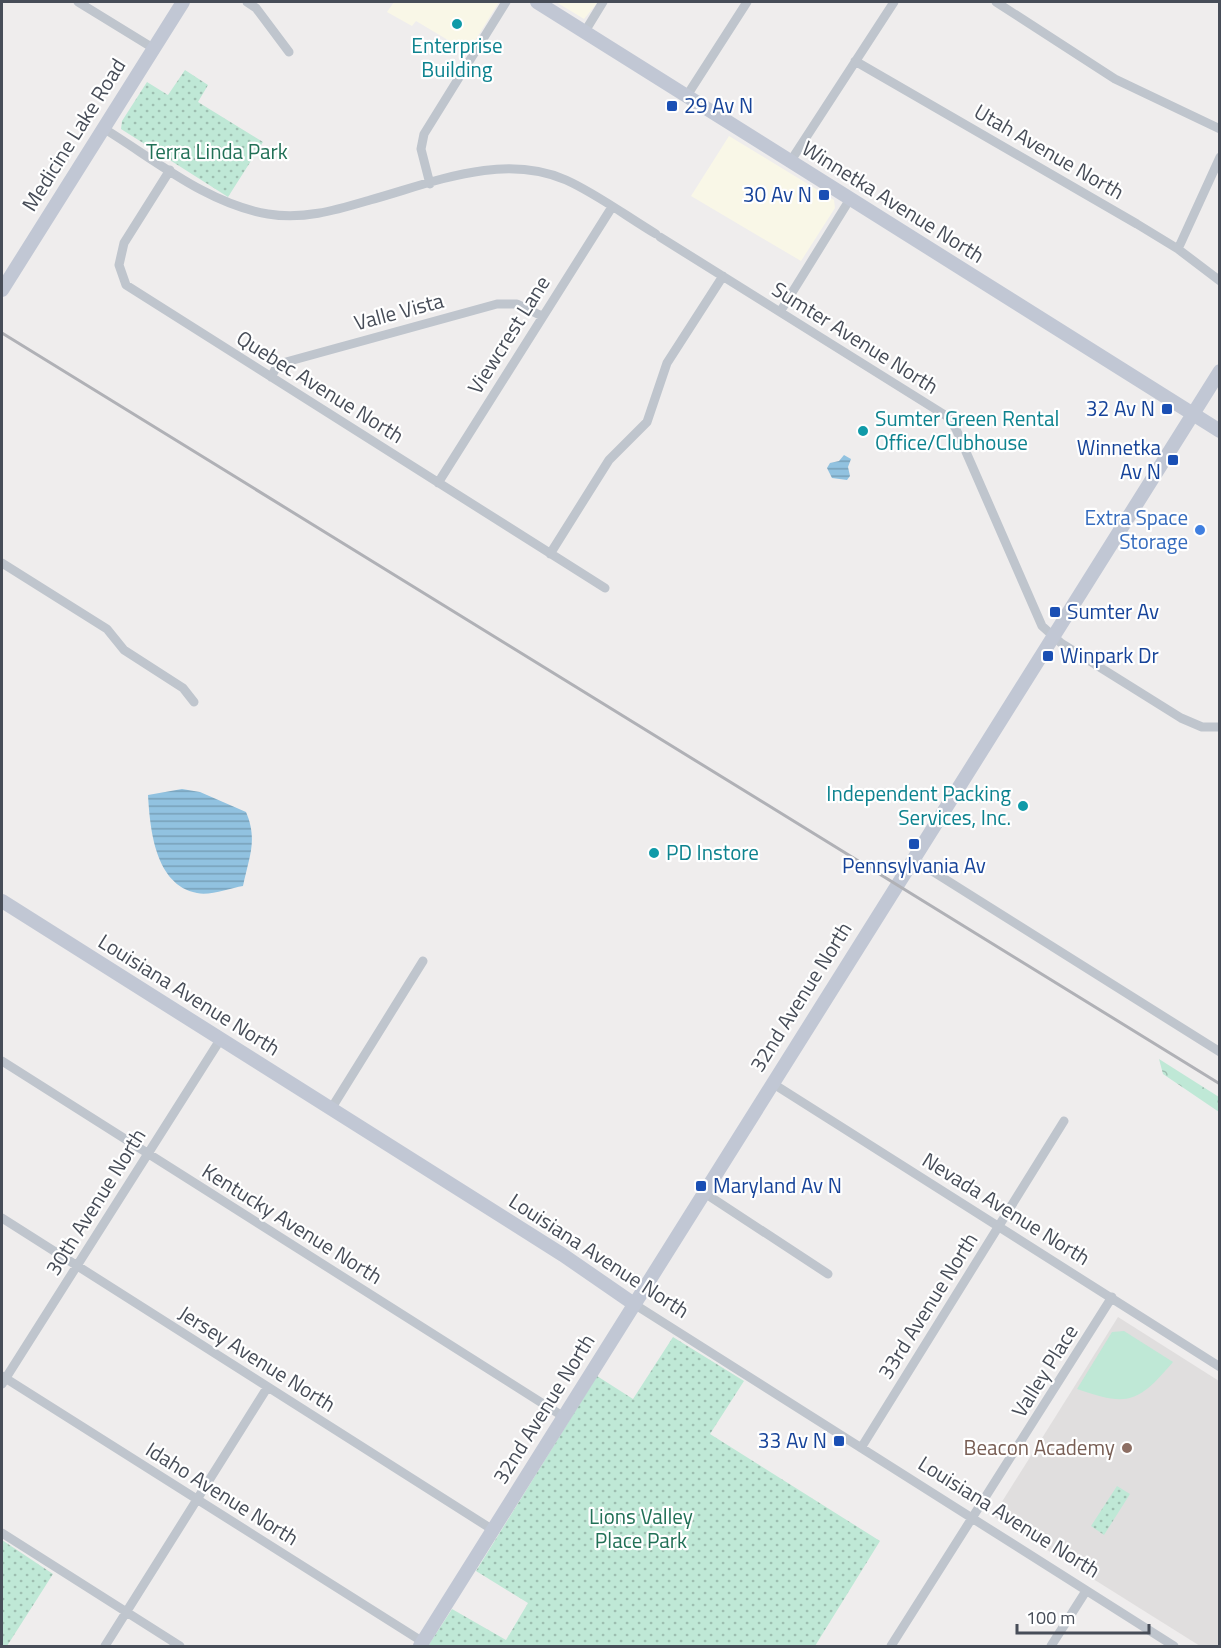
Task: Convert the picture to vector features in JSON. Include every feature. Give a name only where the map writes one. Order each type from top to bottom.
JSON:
[{"type":"street","points":[[78,2],[153,48]]},
{"type":"street","name":"Medicine Lake Road","points":[[2,290],[183,2]]},
{"type":"street","points":[[247,2],[256,8],[289,52]]},
{"type":"street","points":[[430,184],[421,148],[424,134],[506,2]]},
{"type":"street","name":"Winnetka Avenue North","points":[[529,2],[540,5],[1220,431]]},
{"type":"street","points":[[584,33],[603,2]]},
{"type":"street","points":[[686,97],[747,2]]},
{"type":"street","points":[[790,162],[894,2]]},
{"type":"street","points":[[996,2],[1115,79],[1220,129]]},
{"type":"street","name":"Utah Avenue North","points":[[855,61],[1178,249],[1220,281]]},
{"type":"street","name":"Sumter Avenue North","points":[[103,128],[217,198],[245,209],[290,216],[321,214],[490,169],[515,168],[564,179],[658,235],[948,417],[956,429],[1042,626],[1052,636]]},
{"type":"street","points":[[1178,249],[1220,157]]},
{"type":"street","name":"Quebec Avenue North","points":[[170,170],[123,243],[120,254],[121,275],[126,285],[605,588]]},
{"type":"street","points":[[780,312],[850,199]]},
{"type":"street","name":"Viewcrest Lane","points":[[438,483],[612,207]]},
{"type":"street","points":[[550,554],[609,460],[647,422],[668,363],[723,276]]},
{"type":"street","name":"Valle Vista","points":[[271,377],[276,368],[286,362],[507,302],[527,308],[542,316]]},
{"type":"street","name":"32nd Avenue North","points":[[422,1644],[1191,413],[1220,371]]},
{"type":"street","points":[[2,563],[106,629],[124,650],[183,688],[194,702]]},
{"type":"street","points":[[1052,636],[1181,718],[1202,727],[1220,727]]},
{"type":"street","points":[[913,859],[1220,1052]]},
{"type":"street","name":"Louisiana Avenue North","points":[[2,901],[1174,1647]]},
{"type":"street","points":[[331,1109],[423,961]]},
{"type":"street","name":"30th Avenue North","points":[[3,1380],[220,1040]]},
{"type":"street","name":"Kentucky Avenue North","points":[[2,1061],[564,1417]]},
{"type":"street","name":"Nevada Avenue North","points":[[772,1083],[1220,1367]]},
{"type":"street","name":"33rd Avenue North","points":[[861,1448],[1064,1121]]},
{"type":"street","points":[[703,1192],[828,1274]]},
{"type":"street","name":"Jersey Avenue North","points":[[2,1218],[493,1530]]},
{"type":"street","name":"Valley Place","points":[[891,1647],[1112,1297]]},
{"type":"street","name":"Idaho Avenue North","points":[[3,1380],[197,1499],[422,1644]]},
{"type":"street","points":[[105,1647],[267,1388]]},
{"type":"street","points":[[2,1533],[180,1647]]},
{"type":"street","points":[[1051,1647],[1086,1591]]},
{"type":"shaded area","points":[[394,2],[499,2],[468,52],[416,21],[412,26],[387,12]]},
{"type":"shaded area","points":[[556,2],[598,2],[584,19]]},
{"type":"shaded area","points":[[729,136],[834,200],[835,208],[801,261],[691,196]]},
{"type":"shaded area","name":"Beacon Academy","points":[[1118,1317],[1219,1381],[1219,1646],[1200,1646],[993,1516]]},
{"type":"green space","name":"Terra Linda Park","points":[[185,70],[208,85],[198,102],[263,142],[228,197],[121,129],[122,121],[147,82],[168,95]]},
{"type":"green space","points":[[1159,1059],[1219,1097],[1219,1112],[1163,1074]]},
{"type":"green space","points":[[1124,1331],[1173,1362],[1150,1386],[1131,1398],[1109,1398],[1077,1389],[1112,1332]]},
{"type":"green space","name":"Lions Valley Place Park","points":[[673,1337],[744,1381],[710,1434],[880,1541],[815,1646],[428,1646],[452,1609],[506,1640],[528,1603],[476,1571],[597,1376],[633,1399]]},
{"type":"green space","points":[[1117,1486],[1130,1494],[1104,1535],[1091,1526]]},
{"type":"green space","points":[[2,1540],[53,1574],[7,1646],[2,1646]]},
{"type":"water","points":[[844,455],[851,459],[848,467],[850,476],[847,480],[832,478],[827,468],[830,463],[839,461]]},
{"type":"water","points":[[182,789],[200,792],[246,812],[250,822],[252,840],[243,886],[214,893],[197,893],[183,888],[172,879],[164,867],[153,839],[148,795]]},
{"type":"railway","points":[[2,333],[1220,1084]]},
{"type":"place","name":"Enterprise Building","points":[[457,24]]},
{"type":"place","name":"29 Av N","points":[[672,106]]},
{"type":"place","name":"30 Av N","points":[[824,195]]},
{"type":"place","name":"32 Av N","points":[[1167,409]]},
{"type":"place","name":"Sumter Green Rental Office/Clubhouse","points":[[863,431]]},
{"type":"place","name":"Winnetka Av N","points":[[1173,460]]},
{"type":"place","name":"Extra Space Storage","points":[[1200,530]]},
{"type":"place","name":"Sumter Av","points":[[1055,612]]},
{"type":"place","name":"Winpark Dr","points":[[1048,656]]},
{"type":"place","name":"Independent Packing Services, Inc.","points":[[1023,806]]},
{"type":"place","name":"Pennsylvania Av","points":[[914,844]]},
{"type":"place","name":"PD Instore","points":[[654,853]]},
{"type":"place","name":"Maryland Av N","points":[[701,1186]]},
{"type":"place","name":"33 Av N","points":[[839,1441]]},
{"type":"place","name":"Beacon Academy","points":[[1127,1448]]}]
